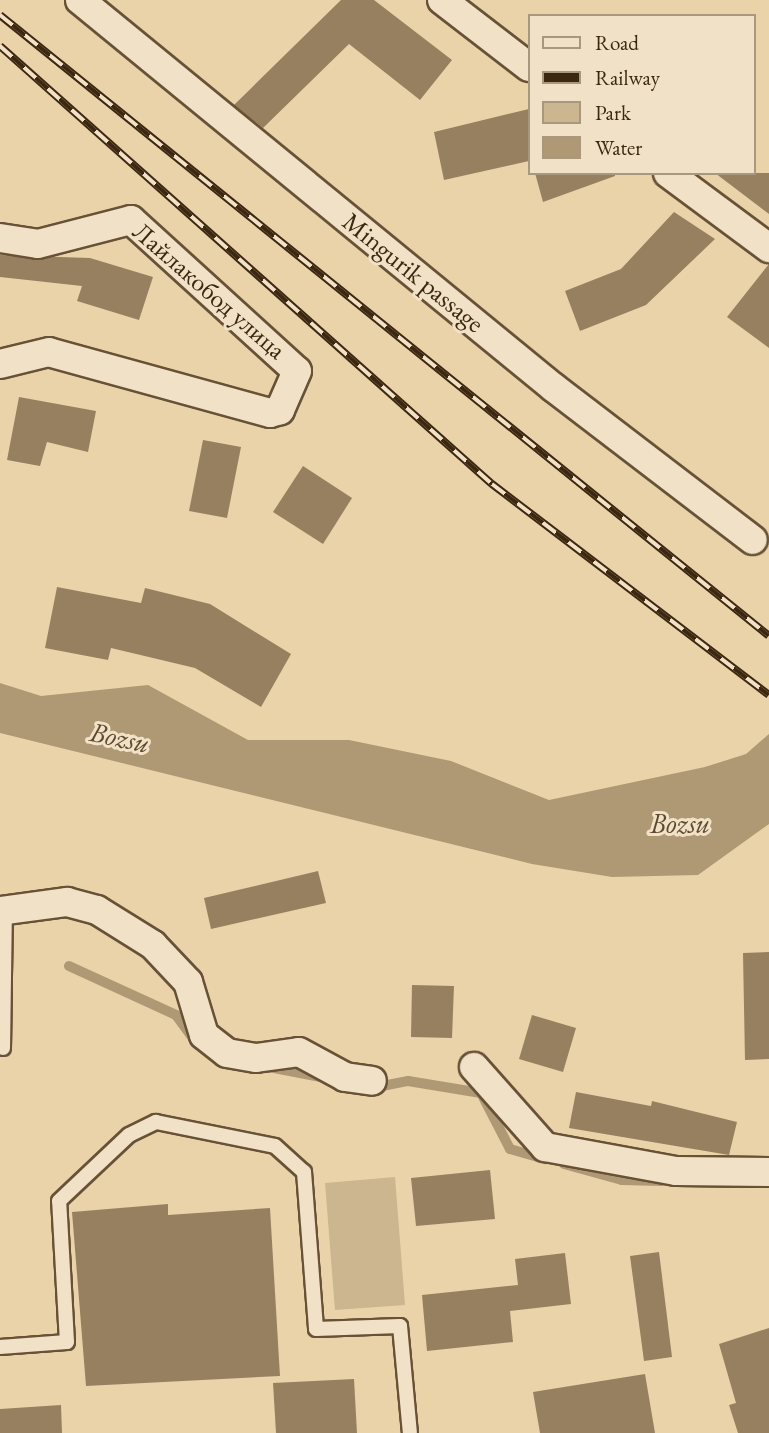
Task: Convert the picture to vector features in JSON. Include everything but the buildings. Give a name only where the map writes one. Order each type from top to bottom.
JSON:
[{"type":"street","name":"Mingurik passage","points":[[78,0],[554,388],[753,540]]},
{"type":"street","points":[[442,0],[528,66]]},
{"type":"street","points":[[671,175],[769,248]]},
{"type":"street","name":"Лайлакобод улица","points":[[0,239],[38,244],[131,220],[297,371],[280,410],[270,413],[48,352],[0,364]]},
{"type":"street","points":[[3,910],[67,902],[97,910],[153,945],[188,982],[204,1035],[227,1052],[256,1058],[299,1052],[345,1077],[372,1080]]},
{"type":"street","points":[[474,1067],[545,1147],[676,1171],[769,1172]]},
{"type":"lane","points":[[3,910],[3,1048]]},
{"type":"lane","points":[[0,1347],[67,1342],[59,1201],[129,1135],[156,1122],[261,1143],[275,1146],[304,1172],[316,1329],[400,1325],[410,1433]]},
{"type":"green space","points":[[395,1177],[405,1305],[335,1310],[325,1183]]},
{"type":"water","name":"Bozsu","points":[[0,683],[41,696],[148,685],[248,740],[349,740],[451,761],[549,800],[705,767],[746,754],[769,734],[769,824],[698,875],[612,877],[532,864],[0,733]]},
{"type":"waterway","points":[[69,966],[176,1015],[195,1041]]},
{"type":"waterway","points":[[269,1067],[326,1078]]},
{"type":"waterway","points":[[372,1088],[408,1081],[481,1093],[510,1149],[546,1159]]},
{"type":"waterway","points":[[564,1164],[622,1180],[662,1181]]},
{"type":"railway","points":[[0,15],[769,636]]},
{"type":"railway","points":[[0,46],[492,484],[769,695]]}]
